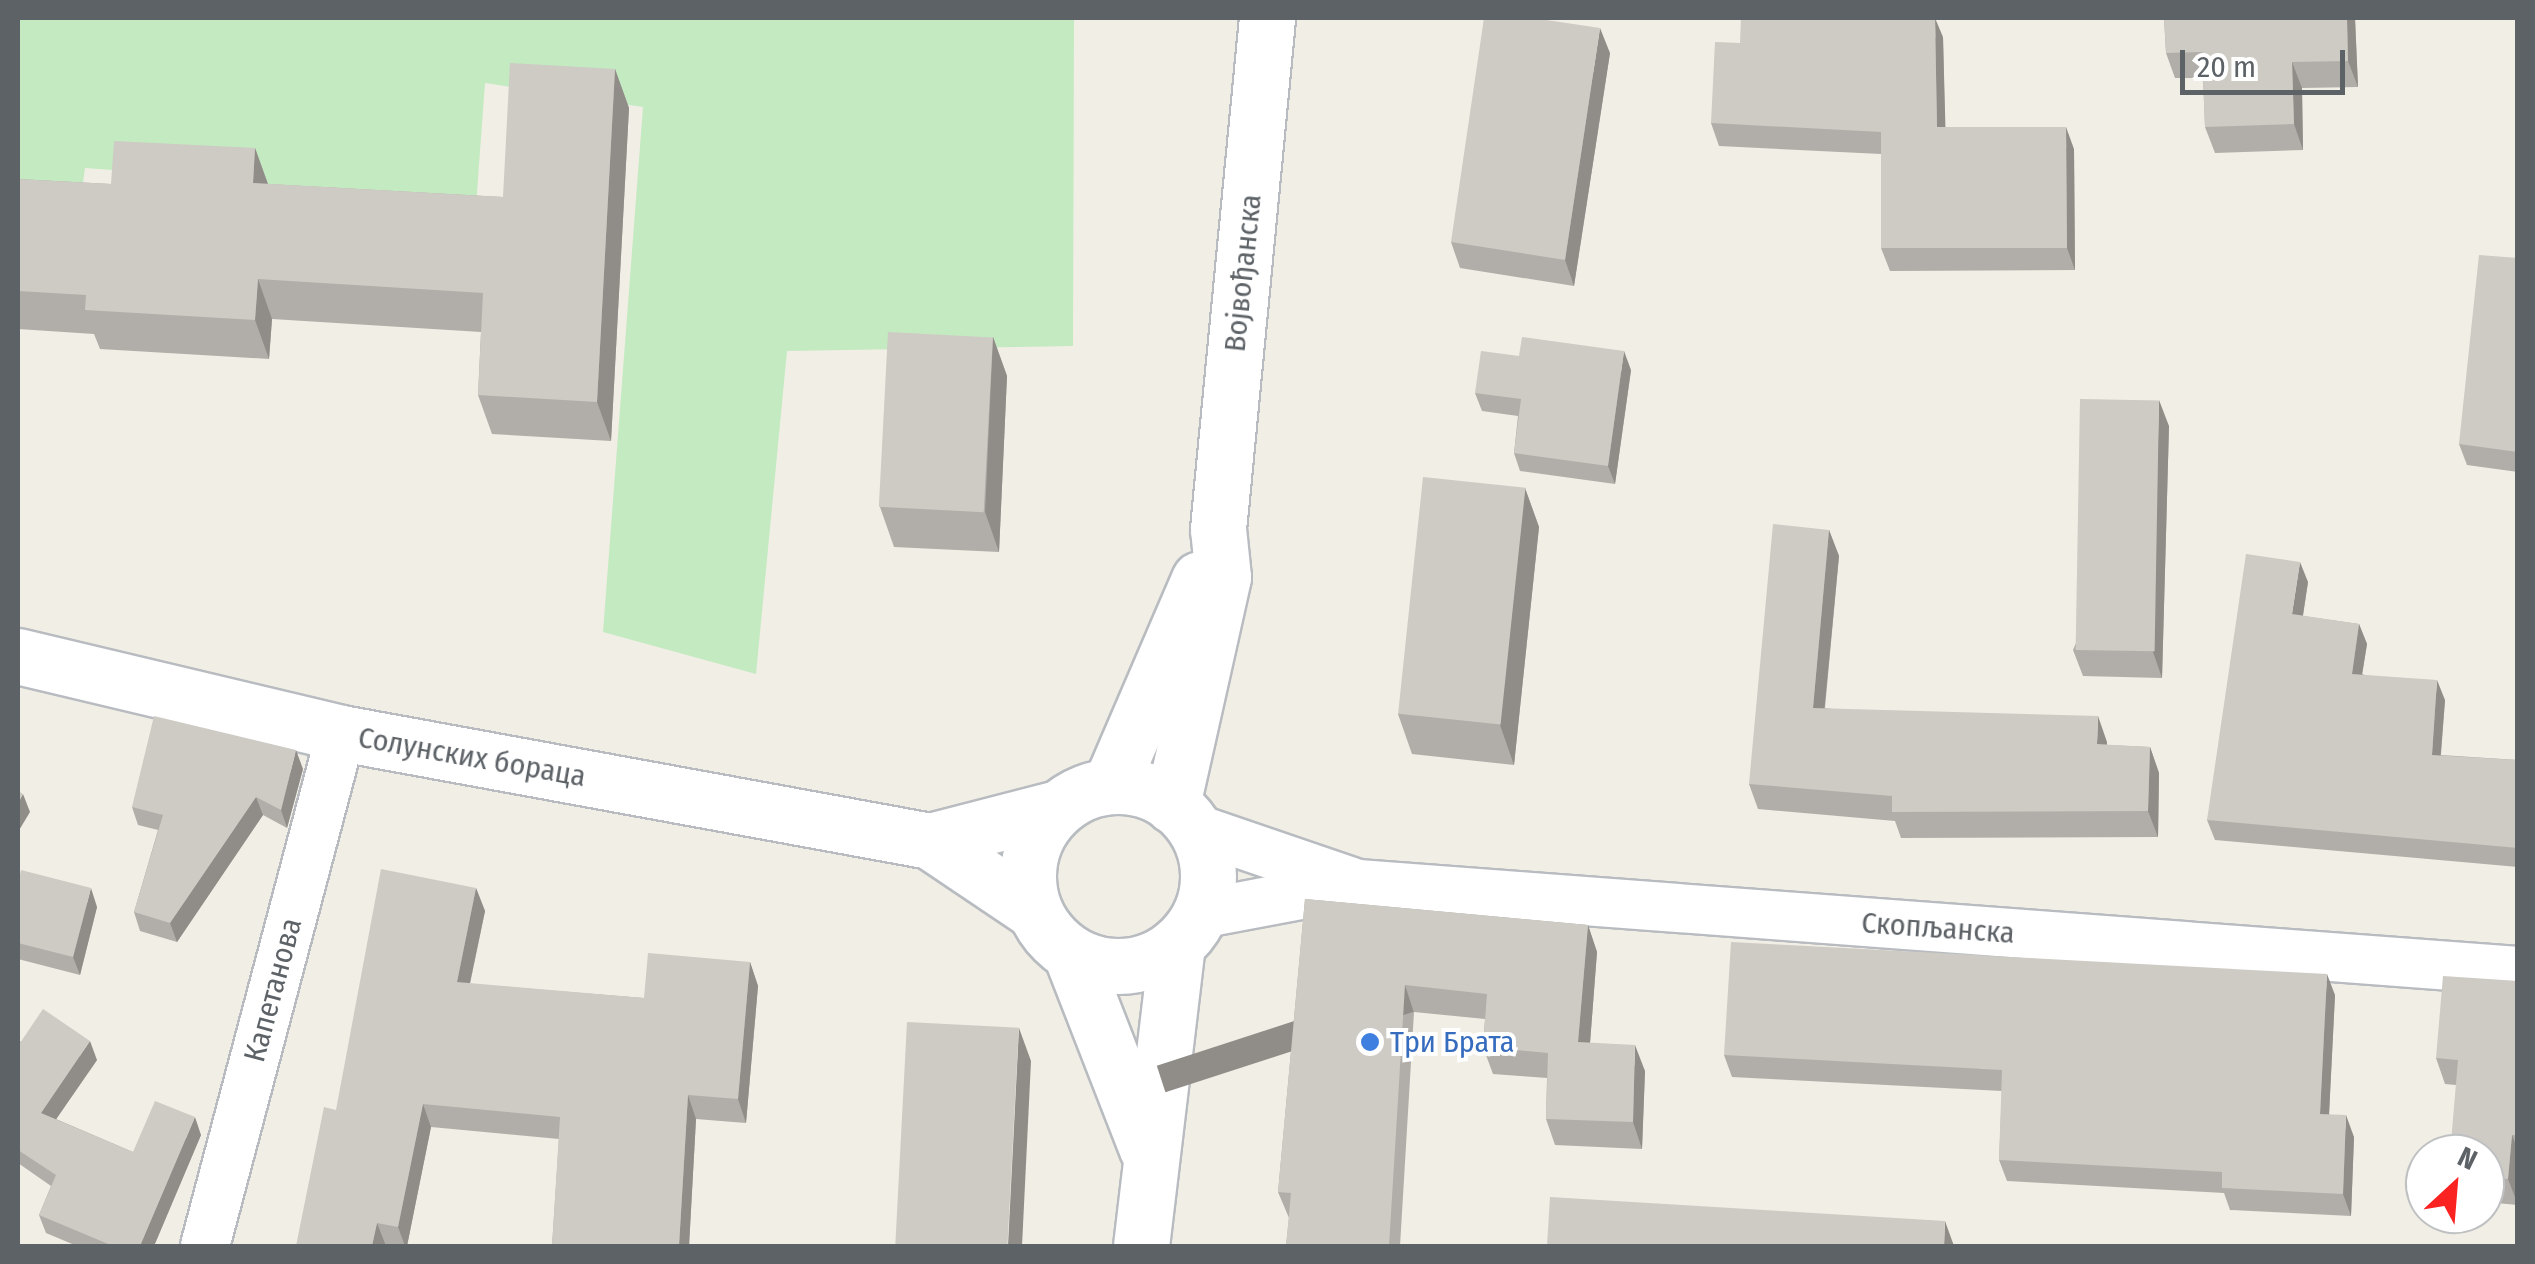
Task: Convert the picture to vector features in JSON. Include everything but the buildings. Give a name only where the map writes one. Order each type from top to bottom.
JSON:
[{"type":"street","name":"Војвођанска","points":[[1183,816],[1218,610],[1218,529],[1268,18]]},
{"type":"street","name":"Војвођанска","points":[[1110,786],[1218,529]]},
{"type":"street","name":"Солунских бораца","points":[[18,656],[341,733],[930,841],[1034,912]]},
{"type":"street","name":"Капетанова","points":[[205,1246],[341,733]]},
{"type":"street","points":[[1141,1246],[1148,1152],[1189,929],[1208,870],[1183,816],[1110,786],[1058,808],[1029,856],[1034,912],[1071,954],[1148,1152]]},
{"type":"street","name":"Солунских бораца","points":[[930,841],[1058,808]]},
{"type":"street","name":"Скопљанска","points":[[1183,816],[1358,884],[2518,972]]},
{"type":"street","name":"Скопљанска","points":[[1189,929],[1358,884]]},
{"type":"street","points":[[1071,954],[1126,966],[1189,929]]},
{"type":"green space","points":[[18,18],[1074,18],[1073,346],[787,351],[756,674],[603,632],[643,107],[485,83],[474,233],[273,222],[267,181],[85,168],[77,226],[18,220]]},
{"type":"place","name":"Три Брата","points":[[1370,1042]]}]
